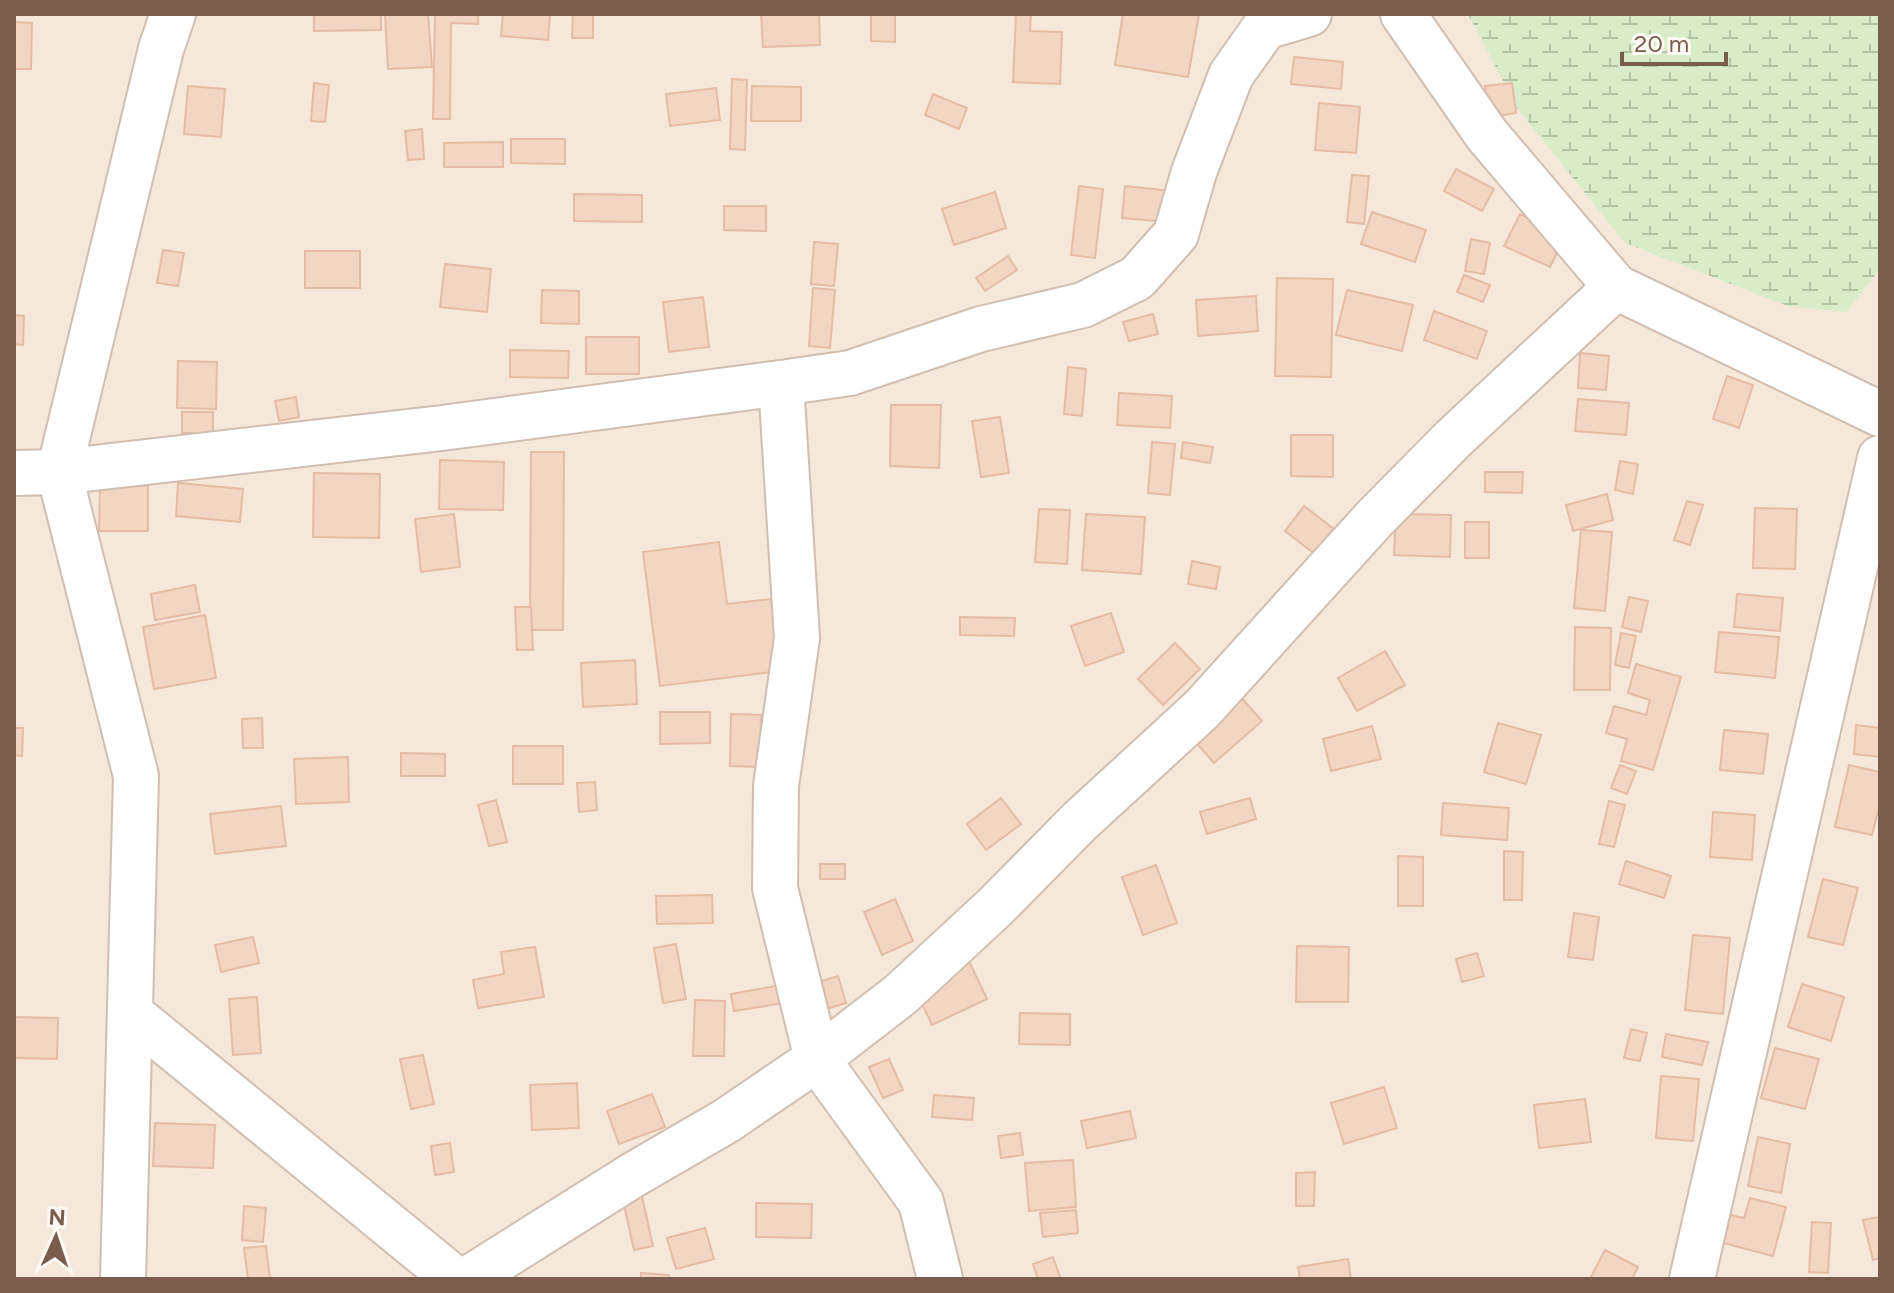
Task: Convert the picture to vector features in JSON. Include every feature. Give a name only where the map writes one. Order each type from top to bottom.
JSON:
[{"type":"street","points":[[123,1279],[136,776],[59,472],[161,49],[173,14]]},
{"type":"street","points":[[14,473],[59,472],[442,428],[850,373],[981,329],[1083,305],[1137,278],[1176,234],[1194,172],[1231,75],[1265,27],[1309,14]]},
{"type":"street","points":[[1403,14],[1487,135],[1616,287],[1880,414]]},
{"type":"street","points":[[468,1279],[633,1175],[726,1121],[817,1059],[900,995],[995,907],[1080,821],[1201,710],[1386,506],[1616,287]]},
{"type":"street","points":[[781,383],[797,638],[776,786],[775,888],[817,1059],[921,1202],[940,1279]]},
{"type":"street","points":[[1697,1279],[1869,571],[1880,458]]},
{"type":"street","points":[[130,1013],[455,1279]]},
{"type":"shaded area","points":[[14,14],[1880,14],[1880,1279],[14,1279]]},
{"type":"green space","points":[[1468,14],[1880,14],[1879,270],[1846,312],[1788,306],[1625,243],[1517,108]]},
{"type":"building","points":[[314,14],[381,14],[381,30],[314,31]]},
{"type":"building","points":[[385,14],[428,14],[432,67],[388,69]]},
{"type":"building","points":[[435,14],[478,14],[478,24],[451,23],[450,119],[433,119]]},
{"type":"building","points":[[503,14],[550,14],[548,40],[501,36]]},
{"type":"building","points":[[573,14],[593,14],[593,38],[572,38]]},
{"type":"building","points":[[761,14],[819,14],[820,45],[763,47]]},
{"type":"building","points":[[871,14],[895,14],[895,42],[871,41]]},
{"type":"building","points":[[1016,14],[1031,14],[1030,31],[1062,32],[1060,84],[1013,82]]},
{"type":"building","points":[[1123,14],[1199,14],[1188,77],[1115,65]]},
{"type":"building","points":[[14,22],[32,23],[31,69],[14,69]]},
{"type":"building","points":[[1294,57],[1343,62],[1341,89],[1291,84]]},
{"type":"building","points":[[732,79],[747,80],[745,150],[730,149]]},
{"type":"building","points":[[314,83],[329,85],[325,122],[311,121]]},
{"type":"building","points":[[1512,83],[1516,113],[1490,117],[1485,86]]},
{"type":"building","points":[[188,86],[225,89],[221,137],[184,134]]},
{"type":"building","points":[[752,86],[801,87],[801,121],[751,121]]},
{"type":"building","points":[[716,88],[720,120],[670,126],[666,94]]},
{"type":"building","points":[[933,94],[967,108],[959,129],[925,115]]},
{"type":"building","points":[[1319,103],[1360,107],[1356,153],[1315,150]]},
{"type":"building","points":[[422,129],[424,159],[408,160],[405,131]]},
{"type":"building","points":[[511,139],[565,139],[565,164],[511,163]]},
{"type":"building","points":[[503,142],[503,167],[444,167],[444,143]]},
{"type":"building","points":[[1456,169],[1494,189],[1482,211],[1444,191]]},
{"type":"building","points":[[1352,175],[1369,176],[1364,224],[1347,222]]},
{"type":"building","points":[[1079,186],[1103,189],[1095,258],[1071,255]]},
{"type":"building","points":[[1125,186],[1171,191],[1168,222],[1122,218]]},
{"type":"building","points":[[995,192],[1006,228],[954,245],[942,209]]},
{"type":"building","points":[[574,194],[642,195],[642,222],[574,221]]},
{"type":"building","points":[[724,206],[766,206],[766,231],[724,230]]},
{"type":"building","points":[[1372,212],[1426,230],[1415,262],[1361,244]]},
{"type":"building","points":[[1520,214],[1565,236],[1550,267],[1504,246]]},
{"type":"building","points":[[1471,239],[1490,243],[1484,274],[1465,271]]},
{"type":"building","points":[[814,242],[838,244],[834,286],[811,284]]},
{"type":"building","points":[[163,250],[184,253],[178,286],[157,283]]},
{"type":"building","points":[[305,251],[360,251],[360,288],[305,288]]},
{"type":"building","points":[[1008,256],[1017,270],[985,291],[976,278]]},
{"type":"building","points":[[445,264],[491,269],[487,312],[440,307]]},
{"type":"building","points":[[1464,275],[1490,285],[1483,302],[1457,292]]},
{"type":"building","points":[[1277,278],[1333,279],[1331,377],[1275,376]]},
{"type":"building","points":[[813,288],[835,290],[830,348],[809,346]]},
{"type":"building","points":[[542,290],[579,291],[579,324],[541,323]]},
{"type":"building","points":[[1347,290],[1413,305],[1402,351],[1336,335]]},
{"type":"building","points":[[1256,296],[1258,331],[1198,336],[1196,300]]},
{"type":"building","points":[[703,297],[709,347],[669,352],[663,302]]},
{"type":"building","points":[[1434,311],[1487,331],[1477,359],[1424,340]]},
{"type":"building","points":[[1153,314],[1158,334],[1129,341],[1123,322]]},
{"type":"building","points":[[14,315],[24,316],[23,345],[14,344]]},
{"type":"building","points":[[586,337],[639,337],[639,374],[586,374]]},
{"type":"building","points":[[510,350],[569,351],[568,378],[510,377]]},
{"type":"building","points":[[1580,353],[1609,356],[1606,390],[1578,388]]},
{"type":"building","points":[[178,361],[217,362],[216,409],[177,408]]},
{"type":"building","points":[[1068,367],[1086,369],[1082,416],[1064,414]]},
{"type":"building","points":[[1727,376],[1753,385],[1739,428],[1713,419]]},
{"type":"building","points":[[1119,393],[1172,396],[1170,428],[1117,425]]},
{"type":"building","points":[[296,397],[299,417],[279,421],[275,401]]},
{"type":"building","points":[[1578,399],[1629,403],[1626,435],[1575,431]]},
{"type":"building","points":[[891,405],[941,405],[939,468],[890,466]]},
{"type":"building","points":[[182,412],[213,412],[213,433],[182,433]]},
{"type":"building","points":[[1000,417],[1009,473],[981,477],[972,421]]},
{"type":"building","points":[[1291,435],[1333,435],[1333,477],[1291,476]]},
{"type":"building","points":[[1152,442],[1175,444],[1170,495],[1148,493]]},
{"type":"building","points":[[1183,442],[1213,447],[1210,463],[1181,458]]},
{"type":"building","points":[[531,452],[564,452],[563,630],[530,630]]},
{"type":"building","points":[[440,460],[504,462],[503,510],[439,509]]},
{"type":"building","points":[[1620,461],[1638,464],[1633,494],[1615,490]]},
{"type":"building","points":[[1485,472],[1523,472],[1522,493],[1485,492]]},
{"type":"building","points":[[314,473],[380,474],[379,538],[313,537]]},
{"type":"building","points":[[178,483],[243,489],[240,522],[176,516]]},
{"type":"building","points":[[100,486],[148,486],[148,531],[99,531]]},
{"type":"building","points":[[1607,494],[1613,520],[1573,531],[1566,505]]},
{"type":"building","points":[[1687,501],[1703,505],[1690,545],[1674,540]]},
{"type":"building","points":[[1304,506],[1334,529],[1315,554],[1285,531]]},
{"type":"building","points":[[1755,508],[1797,509],[1795,569],[1753,568]]},
{"type":"building","points":[[1039,509],[1070,510],[1067,564],[1035,562]]},
{"type":"building","points":[[454,514],[460,567],[421,572],[415,519]]},
{"type":"building","points":[[1086,514],[1145,517],[1141,574],[1082,570]]},
{"type":"building","points":[[1396,514],[1451,515],[1450,557],[1394,555]]},
{"type":"building","points":[[1465,522],[1489,522],[1489,558],[1465,558]]},
{"type":"building","points":[[1581,530],[1612,532],[1605,611],[1574,608]]},
{"type":"building","points":[[719,542],[727,604],[771,599],[780,671],[660,686],[643,552]]},
{"type":"building","points":[[1192,561],[1220,567],[1216,589],[1188,584]]},
{"type":"building","points":[[195,585],[200,612],[155,620],[151,594]]},
{"type":"building","points":[[1737,594],[1783,598],[1780,631],[1734,627]]},
{"type":"building","points":[[1629,597],[1648,601],[1641,632],[1622,627]]},
{"type":"building","points":[[515,607],[531,607],[533,650],[517,650]]},
{"type":"building","points":[[1111,613],[1124,652],[1085,666],[1071,626]]},
{"type":"building","points":[[205,615],[216,678],[154,689],[143,627]]},
{"type":"building","points":[[960,617],[1015,618],[1014,636],[960,635]]},
{"type":"building","points":[[1575,627],[1611,628],[1610,690],[1574,690]]},
{"type":"building","points":[[1719,632],[1779,637],[1775,678],[1715,672]]},
{"type":"building","points":[[1621,633],[1636,636],[1629,668],[1615,665]]},
{"type":"building","points":[[1175,643],[1200,669],[1163,705],[1138,679]]},
{"type":"building","points":[[1385,651],[1405,685],[1357,711],[1338,678]]},
{"type":"building","points":[[635,660],[637,704],[583,707],[581,663]]},
{"type":"building","points":[[1636,664],[1681,677],[1653,770],[1621,761],[1627,739],[1606,733],[1614,706],[1646,715],[1650,700],[1628,693]]},
{"type":"building","points":[[1239,695],[1262,721],[1214,763],[1191,737]]},
{"type":"building","points":[[660,712],[710,712],[710,743],[660,744]]},
{"type":"building","points":[[731,714],[761,715],[760,767],[730,766]]},
{"type":"building","points":[[262,718],[263,748],[243,748],[242,719]]},
{"type":"building","points":[[1498,723],[1541,735],[1526,784],[1484,772]]},
{"type":"building","points":[[1856,725],[1880,728],[1880,757],[1854,754]]},
{"type":"building","points":[[1372,726],[1381,759],[1331,771],[1323,739]]},
{"type":"building","points":[[14,728],[23,728],[22,756],[14,755]]},
{"type":"building","points":[[1724,730],[1768,734],[1763,774],[1720,770]]},
{"type":"building","points":[[513,746],[563,746],[563,784],[513,784]]},
{"type":"building","points":[[401,753],[445,754],[445,776],[401,776]]},
{"type":"building","points":[[348,757],[349,802],[296,804],[294,759]]},
{"type":"building","points":[[1620,765],[1636,771],[1627,794],[1611,788]]},
{"type":"building","points":[[1849,765],[1880,772],[1880,803],[1872,835],[1835,827]]},
{"type":"building","points":[[595,782],[597,810],[579,812],[577,783]]},
{"type":"building","points":[[1001,798],[1021,824],[986,850],[967,824]]},
{"type":"building","points":[[1250,798],[1256,819],[1207,834],[1200,812]]},
{"type":"building","points":[[496,800],[507,842],[489,846],[478,805]]},
{"type":"building","points":[[1609,801],[1625,805],[1614,847],[1599,844]]},
{"type":"building","points":[[1443,803],[1509,808],[1507,840],[1441,835]]},
{"type":"building","points":[[281,806],[286,846],[215,854],[210,814]]},
{"type":"building","points":[[1713,812],[1755,815],[1752,860],[1710,857]]},
{"type":"building","points":[[1504,851],[1523,852],[1522,900],[1504,900]]},
{"type":"building","points":[[1398,856],[1423,857],[1423,906],[1398,906]]},
{"type":"building","points":[[1626,861],[1671,876],[1664,898],[1619,884]]},
{"type":"building","points":[[820,864],[845,864],[845,879],[820,879]]},
{"type":"building","points":[[1156,865],[1177,923],[1143,935],[1122,877]]},
{"type":"building","points":[[1823,879],[1858,888],[1843,945],[1808,937]]},
{"type":"building","points":[[712,895],[713,923],[657,924],[656,896]]},
{"type":"building","points":[[895,899],[913,941],[882,955],[864,912]]},
{"type":"building","points":[[1574,913],[1599,917],[1593,960],[1568,957]]},
{"type":"building","points":[[1693,935],[1730,938],[1723,1014],[1685,1010]]},
{"type":"building","points":[[253,937],[259,963],[221,972],[215,945]]},
{"type":"building","points":[[676,944],[686,999],[663,1003],[654,948]]},
{"type":"building","points":[[1297,946],[1349,947],[1348,1002],[1296,1002]]},
{"type":"building","points":[[535,947],[544,997],[478,1008],[473,980],[504,974],[501,952]]},
{"type":"building","points":[[1477,953],[1484,976],[1462,982],[1456,959]]},
{"type":"building","points":[[969,961],[987,999],[932,1025],[914,987]]},
{"type":"building","points":[[838,976],[846,1003],[814,1013],[805,986]]},
{"type":"building","points":[[1802,984],[1844,997],[1831,1041],[1788,1027]]},
{"type":"building","points":[[781,985],[784,1003],[734,1011],[731,994]]},
{"type":"building","points":[[257,997],[261,1053],[233,1055],[229,999]]},
{"type":"building","points":[[695,1000],[725,1001],[724,1056],[693,1056]]},
{"type":"building","points":[[1020,1013],[1070,1014],[1070,1045],[1019,1044]]},
{"type":"building","points":[[14,1017],[58,1018],[57,1059],[14,1058]]},
{"type":"building","points":[[1631,1029],[1647,1033],[1640,1061],[1624,1058]]},
{"type":"building","points":[[1666,1034],[1708,1042],[1702,1065],[1662,1057]]},
{"type":"building","points":[[1775,1048],[1819,1059],[1805,1109],[1761,1098]]},
{"type":"building","points":[[423,1055],[434,1104],[411,1109],[400,1059]]},
{"type":"building","points":[[889,1059],[903,1090],[883,1098],[869,1067]]},
{"type":"building","points":[[1661,1076],[1699,1079],[1693,1141],[1656,1138]]},
{"type":"building","points":[[577,1083],[579,1128],[532,1130],[530,1085]]},
{"type":"building","points":[[1384,1087],[1397,1128],[1344,1144],[1331,1103]]},
{"type":"building","points":[[652,1094],[665,1127],[619,1144],[607,1111]]},
{"type":"building","points":[[934,1095],[974,1098],[972,1120],[932,1117]]},
{"type":"building","points":[[1585,1099],[1591,1142],[1539,1148],[1534,1105]]},
{"type":"building","points":[[1130,1111],[1136,1138],[1087,1148],[1081,1121]]},
{"type":"building","points":[[155,1123],[215,1125],[213,1168],[153,1166]]},
{"type":"building","points":[[1020,1133],[1023,1155],[1001,1158],[998,1136]]},
{"type":"building","points":[[1758,1137],[1790,1144],[1781,1193],[1748,1186]]},
{"type":"building","points":[[450,1143],[454,1172],[435,1175],[431,1146]]},
{"type":"building","points":[[1073,1160],[1076,1207],[1029,1211],[1025,1163]]},
{"type":"building","points":[[1315,1172],[1314,1206],[1296,1206],[1296,1173]]},
{"type":"building","points":[[639,1183],[653,1246],[634,1250],[620,1187]]},
{"type":"building","points":[[1750,1198],[1786,1207],[1773,1256],[1720,1242],[1727,1214],[1744,1218]]},
{"type":"building","points":[[756,1203],[812,1204],[811,1238],[756,1237]]},
{"type":"building","points":[[244,1206],[266,1208],[263,1242],[242,1240]]},
{"type":"building","points":[[1076,1210],[1078,1233],[1043,1237],[1040,1213]]},
{"type":"building","points":[[1879,1217],[1880,1258],[1873,1260],[1863,1220]]},
{"type":"building","points":[[1812,1222],[1831,1223],[1828,1273],[1809,1272]]},
{"type":"building","points":[[705,1228],[714,1259],[676,1269],[667,1238]]},
{"type":"building","points":[[266,1246],[270,1278],[248,1279],[244,1248]]},
{"type":"building","points":[[1605,1250],[1638,1267],[1632,1279],[1590,1279]]},
{"type":"building","points":[[1053,1257],[1061,1279],[1038,1279],[1033,1264]]},
{"type":"building","points":[[1348,1259],[1351,1279],[1300,1279],[1298,1267]]},
{"type":"building","points":[[641,1273],[669,1275],[669,1279],[641,1279]]}]
